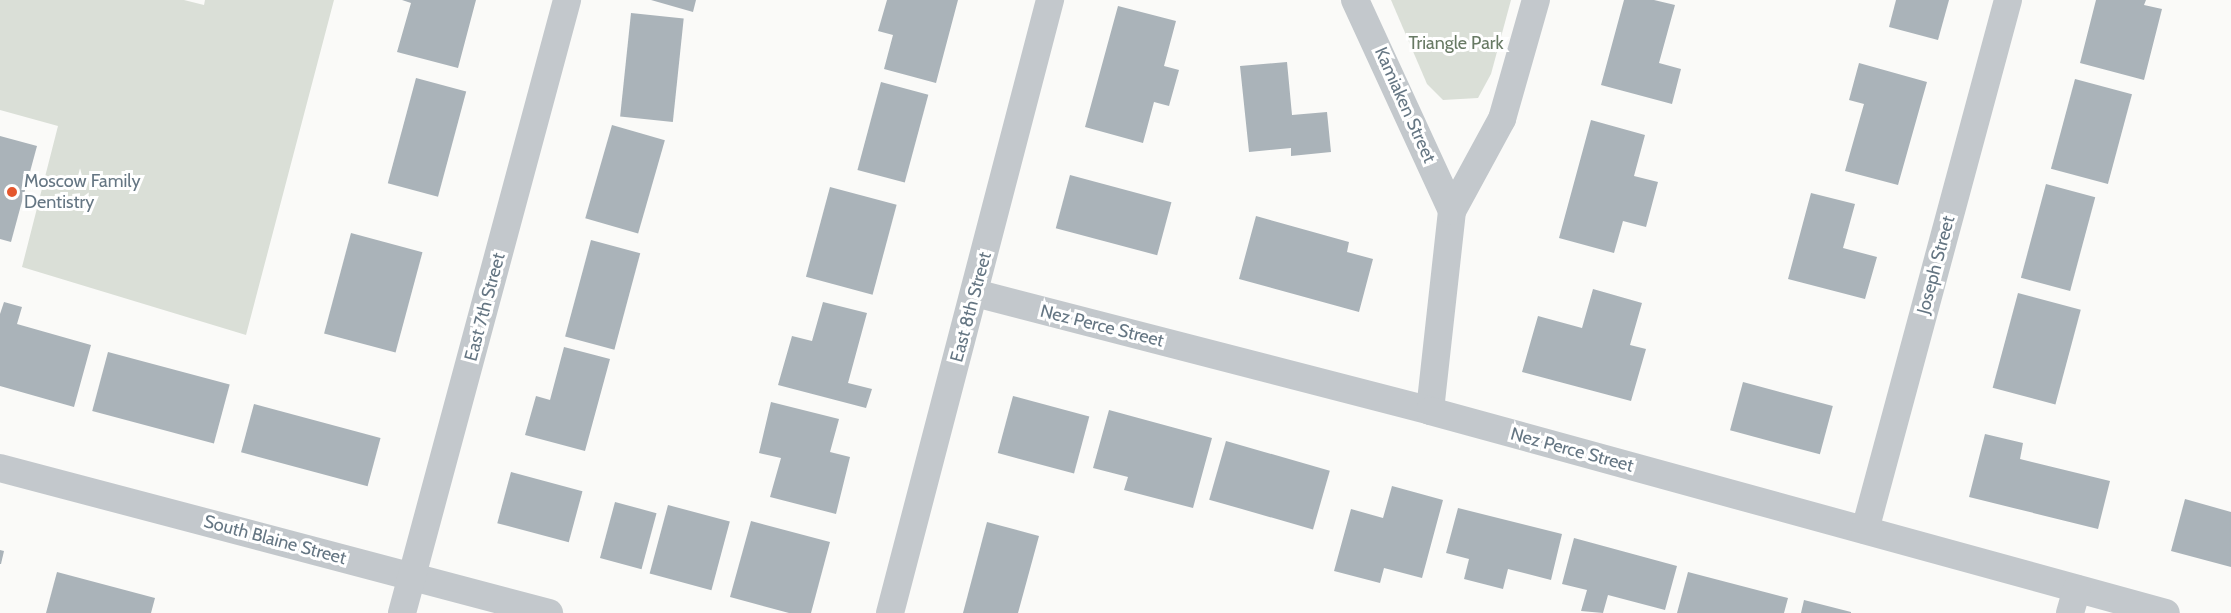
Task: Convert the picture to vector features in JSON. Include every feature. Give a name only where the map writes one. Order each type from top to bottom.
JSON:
[{"type":"street","name":"East 7th Street","points":[[402,613],[567,0]]},
{"type":"street","name":"East 8th Street","points":[[890,613],[1050,0]]},
{"type":"street","name":"Kamiaken Street","points":[[1355,0],[1452,211]]},
{"type":"street","points":[[1430,411],[1452,211],[1502,119],[1536,0]]},
{"type":"street","name":"Joseph Street","points":[[1865,530],[2008,0]]},
{"type":"street","name":"Nez Perce Street","points":[[975,293],[1430,411],[1865,530],[2074,601],[2166,613]]},
{"type":"street","name":"South Blaine Street","points":[[0,468],[549,613]]},
{"type":"green space","points":[[0,0],[184,0],[204,5],[205,0],[334,0],[246,335],[22,267],[58,126],[0,110]]},
{"type":"green space","name":"Triangle Park","points":[[1391,0],[1511,0],[1491,74],[1478,98],[1443,100],[1427,84]]},
{"type":"building","points":[[402,0],[476,0],[458,68],[397,52],[411,3]]},
{"type":"building","points":[[651,0],[696,0],[693,12]]},
{"type":"building","points":[[887,0],[958,0],[936,83],[884,69],[893,35],[878,31]]},
{"type":"building","points":[[1624,0],[1654,0],[1675,5],[1659,63],[1681,69],[1672,104],[1601,85]]},
{"type":"building","points":[[1896,0],[1949,0],[1938,40],[1889,27]]},
{"type":"building","points":[[2096,0],[2146,0],[2144,5],[2162,9],[2144,80],[2080,63]]},
{"type":"building","points":[[1118,6],[1176,21],[1164,66],[1179,70],[1169,106],[1154,102],[1143,143],[1085,127]]},
{"type":"building","points":[[631,13],[684,19],[673,122],[620,116]]},
{"type":"building","points":[[1287,62],[1292,115],[1327,112],[1331,152],[1291,156],[1291,148],[1249,152],[1240,66]]},
{"type":"building","points":[[1859,63],[1927,82],[1898,185],[1845,171],[1864,104],[1849,100]]},
{"type":"building","points":[[416,78],[466,91],[438,197],[388,183]]},
{"type":"building","points":[[2075,79],[2132,94],[2108,184],[2051,169]]},
{"type":"building","points":[[881,82],[928,95],[905,183],[857,170]]},
{"type":"building","points":[[1591,120],[1645,135],[1634,176],[1658,182],[1646,227],[1623,221],[1614,253],[1559,238]]},
{"type":"building","points":[[612,125],[665,140],[638,233],[585,218]]},
{"type":"building","name":"Moscow Family Dentistry","points":[[0,136],[37,146],[11,242],[0,239]]},
{"type":"building","points":[[1070,175],[1171,202],[1157,255],[1056,228]]},
{"type":"building","points":[[2046,184],[2095,197],[2070,291],[2021,278]]},
{"type":"building","points":[[830,187],[897,205],[873,295],[806,277]]},
{"type":"building","points":[[1811,193],[1855,204],[1843,248],[1877,257],[1865,299],[1788,279]]},
{"type":"building","points":[[1256,216],[1349,242],[1347,252],[1373,259],[1359,312],[1239,279]]},
{"type":"building","points":[[351,233],[422,252],[396,353],[324,333]]},
{"type":"building","points":[[591,240],[640,253],[614,350],[565,337]]},
{"type":"building","points":[[1593,289],[1642,303],[1630,345],[1646,349],[1631,401],[1522,372],[1538,316],[1582,328]]},
{"type":"building","points":[[2018,293],[2081,310],[2055,404],[1993,388]]},
{"type":"building","points":[[4,302],[22,307],[17,324],[91,345],[74,407],[0,386],[0,314]]},
{"type":"building","points":[[823,302],[867,313],[848,383],[872,389],[866,408],[778,385],[792,336],[812,341]]},
{"type":"building","points":[[564,347],[610,359],[585,451],[525,435],[536,396],[550,400]]},
{"type":"building","points":[[108,352],[230,385],[214,444],[92,411]]},
{"type":"building","points":[[1743,382],[1833,406],[1820,454],[1730,430]]},
{"type":"building","points":[[1013,396],[1089,416],[1074,473],[998,453]]},
{"type":"building","points":[[771,402],[839,419],[830,452],[850,457],[836,514],[770,497],[781,458],[759,453]]},
{"type":"building","points":[[254,404],[381,438],[368,486],[241,452]]},
{"type":"building","points":[[1109,410],[1212,438],[1193,508],[1124,490],[1128,477],[1093,468]]},
{"type":"building","points":[[1985,434],[2023,443],[2020,459],[2110,481],[2098,529],[1969,497]]},
{"type":"building","points":[[1226,441],[1330,471],[1313,529],[1209,500]]},
{"type":"building","points":[[511,472],[582,491],[569,542],[497,523]]},
{"type":"building","points":[[1392,486],[1443,500],[1422,578],[1384,568],[1380,583],[1334,571],[1351,509],[1383,518]]},
{"type":"building","points":[[2185,499],[2231,512],[2231,567],[2171,551]]},
{"type":"building","points":[[615,502],[657,513],[642,569],[600,558]]},
{"type":"building","points":[[668,505],[730,522],[711,590],[650,574]]},
{"type":"building","points":[[1458,508],[1562,534],[1551,580],[1508,569],[1503,589],[1464,579],[1469,559],[1446,553]]},
{"type":"building","points":[[751,521],[830,542],[811,613],[789,613],[730,597]]},
{"type":"building","points":[[987,522],[1039,536],[1018,613],[963,613]]},
{"type":"building","points":[[1574,538],[1677,566],[1665,610],[1608,595],[1603,613],[1581,611],[1587,590],[1562,584]]},
{"type":"building","points":[[0,550],[4,551],[1,564],[0,564]]},
{"type":"building","points":[[57,572],[155,598],[151,613],[46,613]]},
{"type":"building","points":[[1688,572],[1788,598],[1784,613],[1677,613]]},
{"type":"building","points":[[1804,600],[1851,612],[1851,613],[1801,613]]},
{"type":"place","name":"Moscow Family Dentistry","points":[[12,192]]}]
